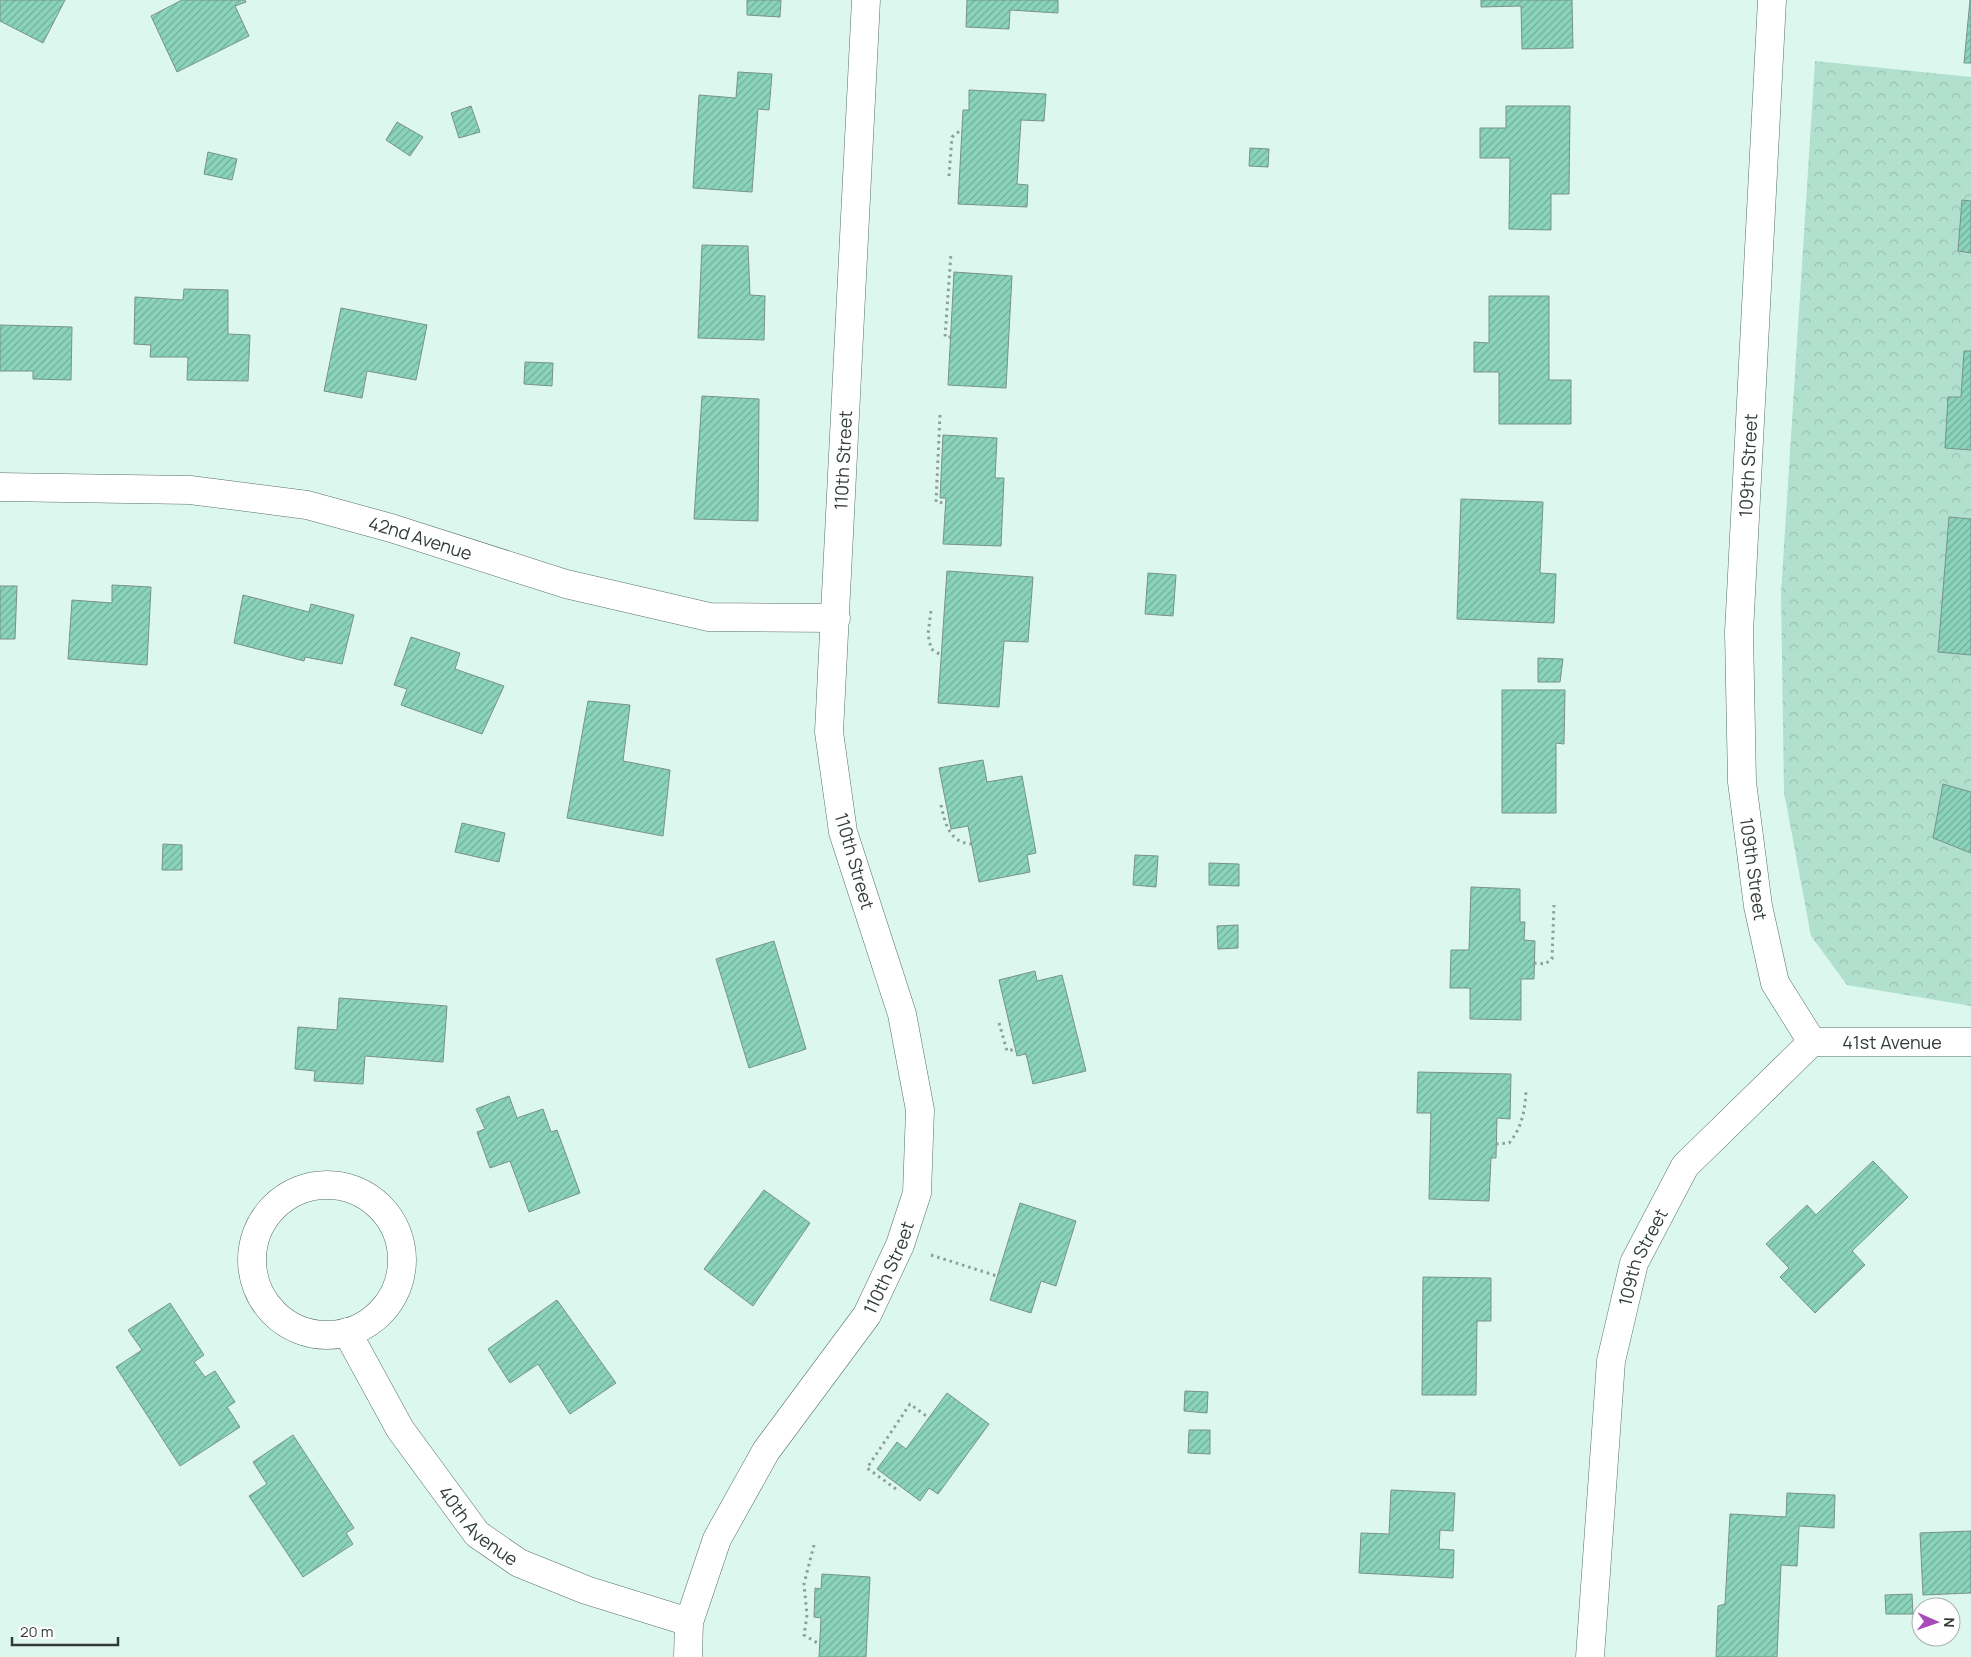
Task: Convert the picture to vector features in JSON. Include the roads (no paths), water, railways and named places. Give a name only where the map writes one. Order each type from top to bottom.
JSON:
[{"type":"street","name":"110th Street","points":[[688,1657],[690,1622],[717,1539],[766,1451],[867,1315],[900,1245],[917,1193],[920,1110],[902,1014],[844,832],[829,732],[866,0]]},
{"type":"street","name":"109th Street","points":[[1590,1657],[1611,1361],[1634,1263],[1685,1166],[1812,1042],[1775,983],[1758,906],[1742,773],[1738,632],[1772,0]]},
{"type":"street","name":"42nd Avenue","points":[[0,487],[190,490],[307,505],[392,528],[566,584],[709,617],[836,618]]},
{"type":"street","name":"41st Avenue","points":[[1812,1042],[1971,1042]]},
{"type":"street","points":[[316,1185],[342,1185],[365,1194],[385,1210],[398,1232],[403,1257],[396,1290],[388,1305],[370,1322],[347,1332],[322,1335],[298,1329],[278,1316],[262,1298],[254,1275],[253,1250],[260,1227],[274,1207],[293,1192],[316,1185]]},
{"type":"street","name":"40th Avenue","points":[[347,1332],[400,1429],[477,1534],[519,1563],[586,1590],[690,1622]]}]
